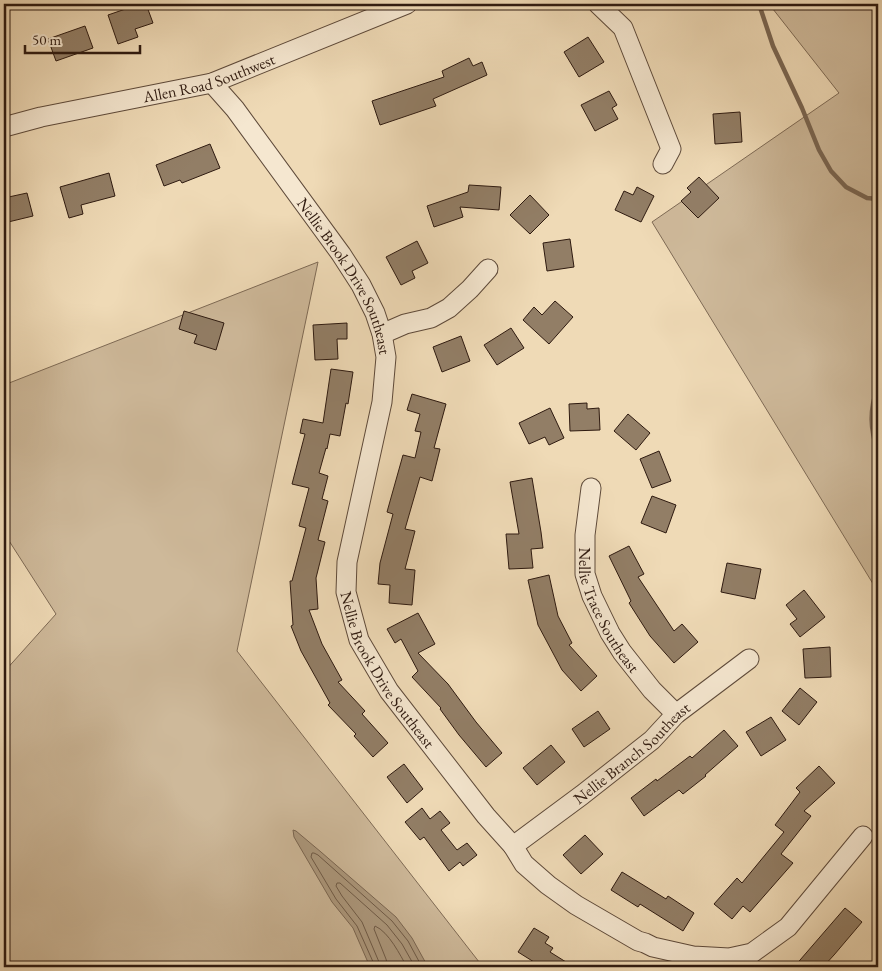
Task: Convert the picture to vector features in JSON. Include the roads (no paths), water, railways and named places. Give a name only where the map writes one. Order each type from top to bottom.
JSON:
[{"type":"street","name":"Allen Road Southwest","points":[[4,127],[42,117],[212,82],[407,4]]},
{"type":"street","points":[[598,4],[623,28],[671,149],[663,164]]},
{"type":"street","name":"Nellie Brook Drive Southeast","points":[[212,82],[235,109],[341,254],[360,284],[382,334],[386,357],[382,402],[347,562],[346,592],[359,640],[389,691],[486,816],[513,846],[524,864],[548,885],[576,905],[638,941],[653,947],[693,956],[729,958],[752,952],[788,927],[863,836]]},
{"type":"street","points":[[382,334],[405,324],[431,318],[449,308],[488,269]]},
{"type":"street","name":"Nellie Trace Southeast","points":[[591,488],[584,535],[585,574],[592,596],[610,633],[622,652],[652,690],[676,714]]},
{"type":"street","name":"Nellie Branch Southeast","points":[[513,846],[652,740],[676,714],[749,659]]},
{"type":"water","points":[[293,830],[396,917],[412,938],[428,967],[370,967],[353,928],[332,902],[294,837]]},
{"type":"waterway","points":[[759,4],[773,46],[819,150],[831,171],[846,187],[867,198],[878,199]]},
{"type":"waterway","points":[[878,386],[872,412],[873,436],[878,453]]}]
